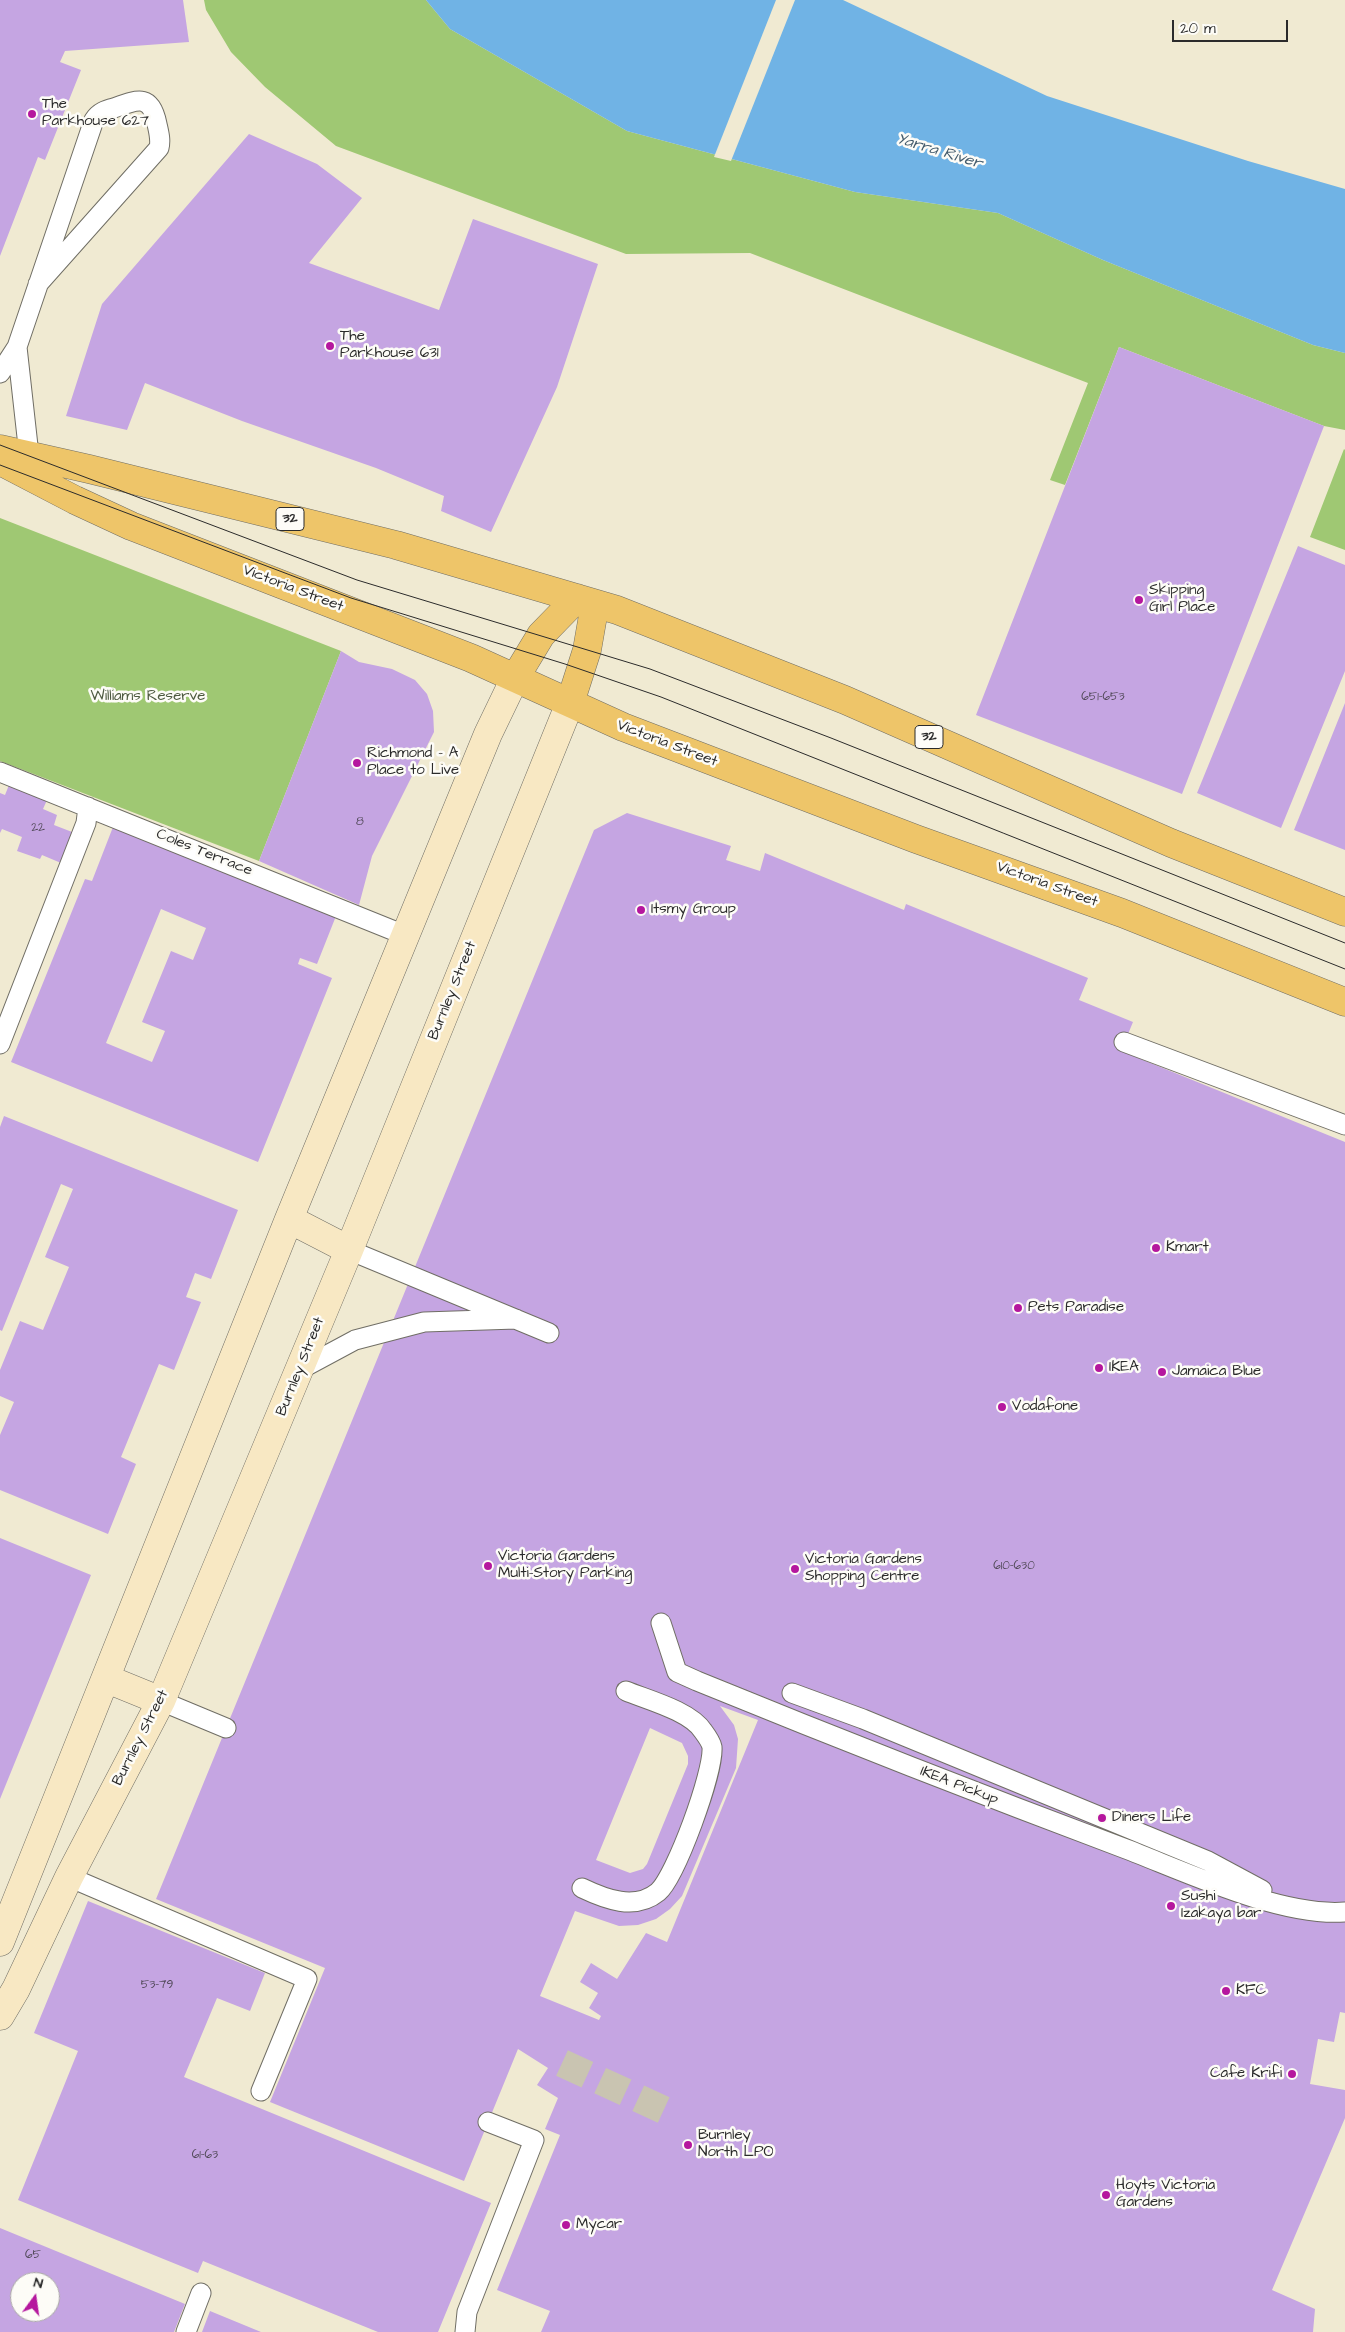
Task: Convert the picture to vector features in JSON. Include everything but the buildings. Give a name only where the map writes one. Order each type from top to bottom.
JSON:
[{"type":"main road","name":"32","points":[[0,449],[396,545],[586,601],[668,630],[844,700],[1171,843],[1345,912]]},
{"type":"main road","name":"Victoria Street","points":[[0,460],[75,500],[131,526],[382,623],[515,678],[623,727],[826,806],[1122,913],[1345,1002]]},
{"type":"main road","points":[[0,1942],[289,1219],[407,936],[488,734],[515,678],[541,635],[558,615],[586,601],[587,650],[570,703]]},
{"type":"main road","name":"Burnley Street","points":[[0,2016],[16,1989],[69,1877],[162,1701],[301,1368],[570,703]]},
{"type":"main road","points":[[289,1219],[349,1250]]},
{"type":"main road","points":[[106,1680],[162,1701]]},
{"type":"lane","points":[[0,373],[17,347],[38,284],[96,116],[102,112],[134,101],[139,100],[150,105],[155,112],[161,140],[159,148],[38,284]]},
{"type":"lane","points":[[17,347],[29,455]]},
{"type":"lane","name":"Coles Terrace","points":[[0,772],[407,936]]},
{"type":"lane","points":[[0,1044],[86,823],[88,807]]},
{"type":"lane","points":[[1124,1042],[1345,1125]]},
{"type":"lane","points":[[349,1250],[549,1333]]},
{"type":"lane","points":[[301,1368],[355,1340],[424,1322],[516,1319]]},
{"type":"lane","name":"IKEA Pickup","points":[[661,1623],[677,1672],[684,1675],[903,1765],[1249,1896],[1322,1913],[1345,1912]]},
{"type":"lane","points":[[582,1888],[604,1898],[621,1902],[639,1901],[658,1892],[670,1876],[701,1799],[711,1768],[712,1746],[702,1728],[684,1714],[626,1691]]},
{"type":"lane","name":"IKEA Pickup","points":[[792,1693],[864,1719],[1208,1860],[1294,1907]]},
{"type":"lane","points":[[162,1701],[226,1728]]},
{"type":"lane","points":[[69,1877],[307,1978],[261,2091]]},
{"type":"lane","points":[[465,2332],[467,2312],[534,2140],[488,2122]]},
{"type":"lane","points":[[186,2332],[201,2294]]},
{"type":"green space","points":[[204,0],[426,0],[450,29],[627,131],[855,192],[998,213],[1103,260],[1313,345],[1345,353],[1345,430],[1324,426],[1119,347],[1065,485],[1050,480],[1088,383],[750,253],[626,254],[336,146],[265,87],[231,52],[206,10]]},
{"type":"green space","points":[[1345,450],[1345,550],[1310,537]]},
{"type":"green space","name":"Williams Reserve","points":[[0,518],[341,651],[259,861],[0,761]]},
{"type":"water","name":"Yarra River","points":[[426,0],[843,0],[1047,96],[1248,161],[1345,189],[1345,353],[1313,345],[1103,260],[998,213],[855,192],[627,131],[450,29]]},
{"type":"pier","points":[[776,0],[795,0],[731,161],[714,157]]},
{"type":"tunnel","points":[[562,2063],[666,2111]]},
{"type":"tram line","points":[[0,445],[357,580],[650,669],[831,738],[1345,943]]},
{"type":"tram line","points":[[0,465],[351,598],[565,664],[661,697],[1345,969]]},
{"type":"place","name":"The Parkhouse 627","points":[[32,114]]},
{"type":"place","name":"The Parkhouse 631","points":[[330,346]]},
{"type":"place","name":"Skipping Girl Place","points":[[1139,600]]},
{"type":"place","name":"Richmond - A Place to Live","points":[[357,763]]},
{"type":"place","name":"Itsmy Group","points":[[641,910]]},
{"type":"place","name":"Kmart","points":[[1156,1248]]},
{"type":"place","name":"Pets Paradise","points":[[1018,1308]]},
{"type":"place","name":"IKEA","points":[[1099,1368]]},
{"type":"place","name":"Jamaica Blue","points":[[1162,1372]]},
{"type":"place","name":"Vodafone","points":[[1002,1407]]},
{"type":"place","name":"Victoria Gardens Multi-Story Parking","points":[[488,1566]]},
{"type":"place","name":"Victoria Gardens Shopping Centre","points":[[795,1569]]},
{"type":"place","name":"Diners Life","points":[[1102,1818]]},
{"type":"place","name":"Sushi Izakaya bar","points":[[1171,1906]]},
{"type":"place","name":"KFC","points":[[1226,1991]]},
{"type":"place","name":"Cafe Krifi","points":[[1292,2074]]},
{"type":"place","name":"Burnley North LPO","points":[[688,2145]]},
{"type":"place","name":"Hoyts Victoria Gardens","points":[[1106,2195]]},
{"type":"place","name":"Mycar","points":[[566,2225]]}]
